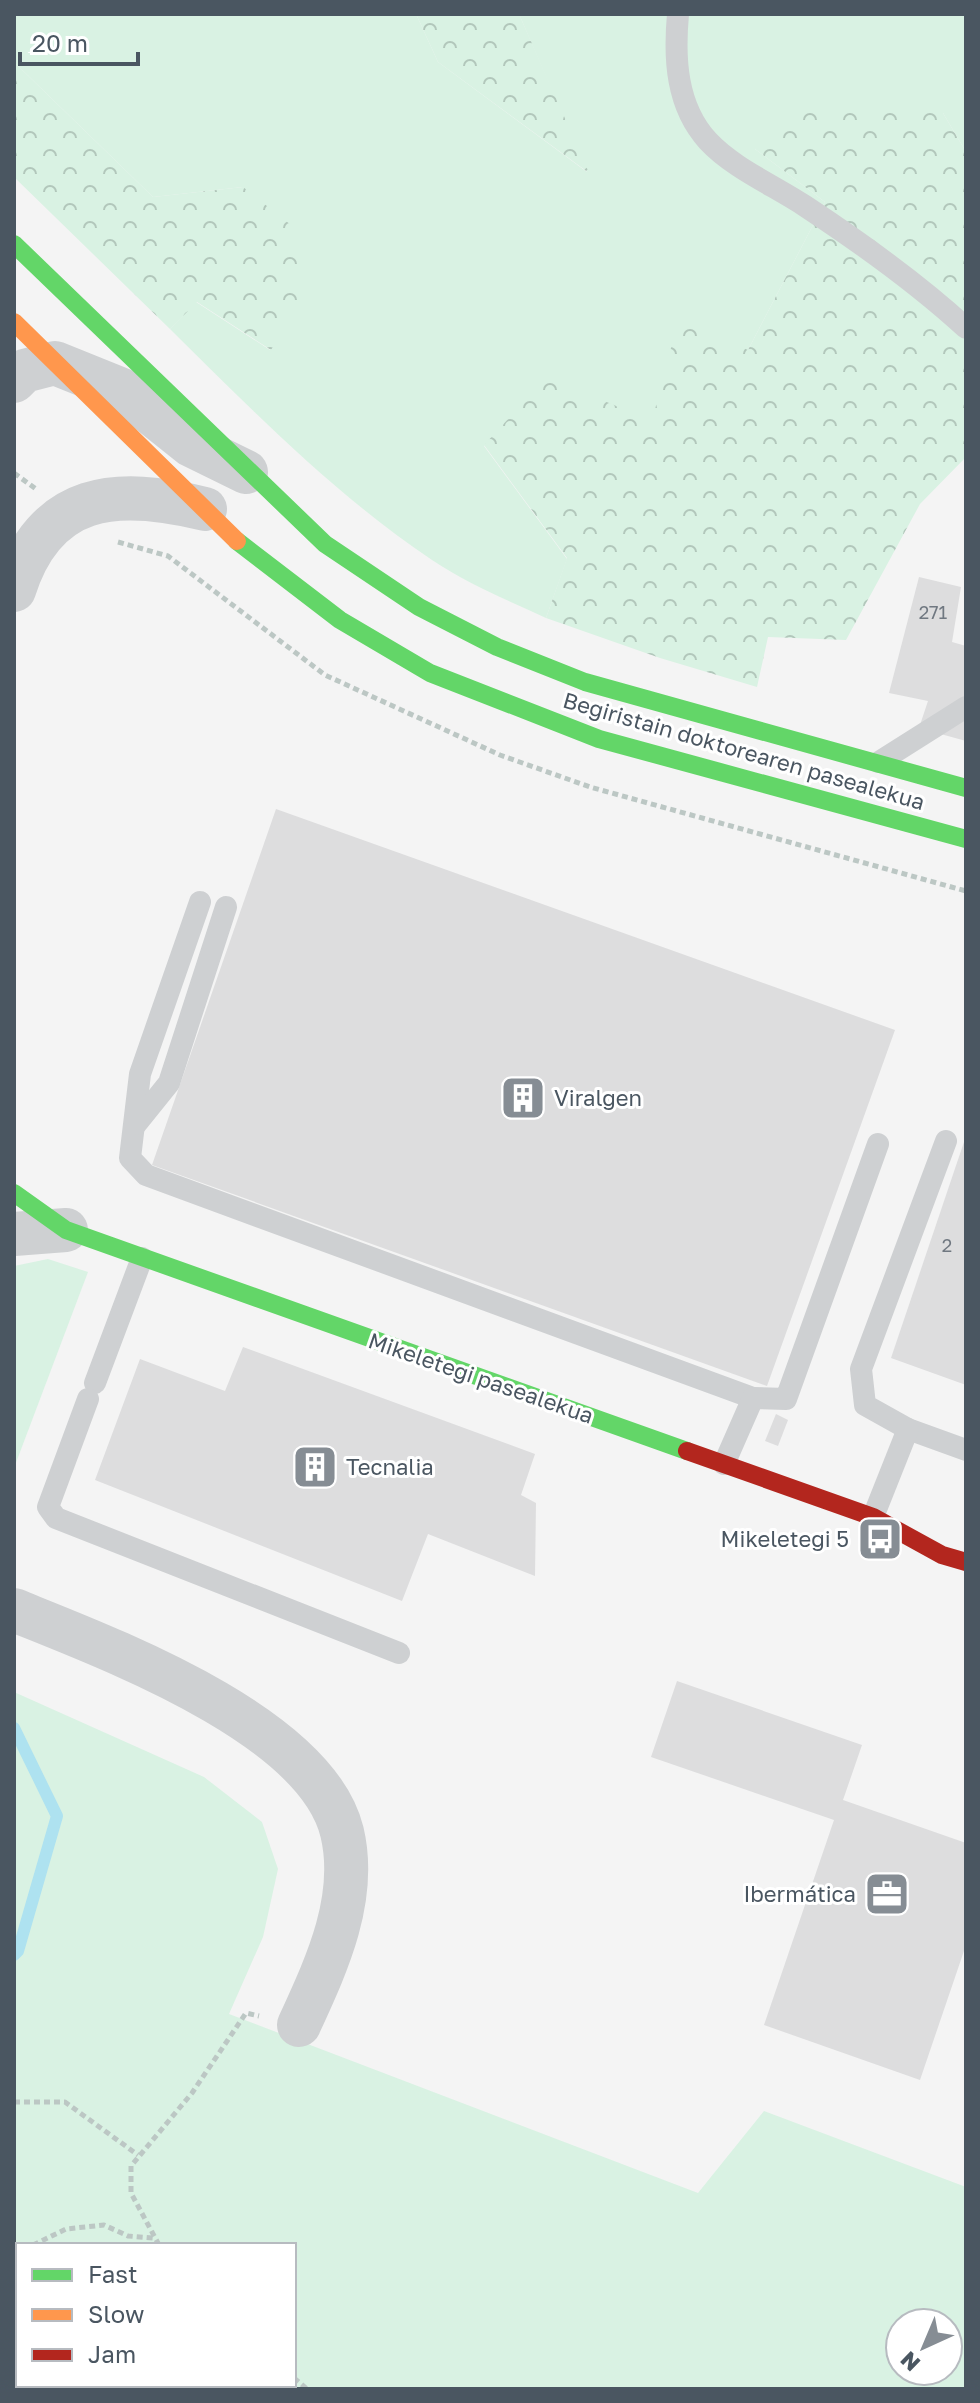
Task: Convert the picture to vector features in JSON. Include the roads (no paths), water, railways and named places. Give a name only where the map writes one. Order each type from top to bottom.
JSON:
[{"type":"main road","points":[[14,244],[325,544],[419,607],[497,647],[585,682],[966,788]]},
{"type":"main road","name":"Begiristain doktorearen pasealekua","points":[[14,322],[242,546],[340,620],[430,673],[599,739],[966,839]]},
{"type":"main road","name":"Mikeletegi pasealekua","points":[[14,1193],[66,1230],[884,1522],[948,1559],[966,1562]]},
{"type":"street","points":[[14,381],[24,371],[55,363],[122,390],[191,445],[251,475]]},
{"type":"street","points":[[14,590],[36,542],[60,519],[86,505],[118,497],[158,497],[205,509]]},
{"type":"street","name":"Mikeletegi pasealekua","points":[[14,1234],[66,1230]]},
{"type":"street","name":"Mikeletegi pasealekua","points":[[884,1522],[955,1536],[966,1543]]},
{"type":"street","points":[[14,1610],[129,1657],[221,1708],[285,1747],[324,1792],[342,1832],[345,1885],[333,1953],[299,2025]]},
{"type":"lane","points":[[678,14],[674,53],[680,88],[709,141],[869,249],[966,328]]},
{"type":"lane","points":[[877,763],[966,707]]},
{"type":"lane","points":[[200,902],[140,1074],[130,1158],[146,1175],[753,1398],[786,1399],[878,1144]]},
{"type":"lane","points":[[136,1124],[169,1083],[226,907]]},
{"type":"lane","points":[[946,1141],[861,1369],[865,1405],[908,1429],[966,1450]]},
{"type":"lane","points":[[142,1258],[48,1507],[56,1518],[399,1653]]},
{"type":"lane","points":[[724,1464],[753,1398]]},
{"type":"lane","points":[[884,1522],[908,1429]]},
{"type":"waterway","points":[[14,1728],[57,1816],[18,1951],[14,1955]]},
{"type":"place","name":"Viralgen","points":[[523,1098]]},
{"type":"place","name":"Tecnalia","points":[[315,1467]]},
{"type":"place","name":"Mikeletegi 5","points":[[880,1539]]},
{"type":"place","name":"Ibermática","points":[[887,1894]]}]
